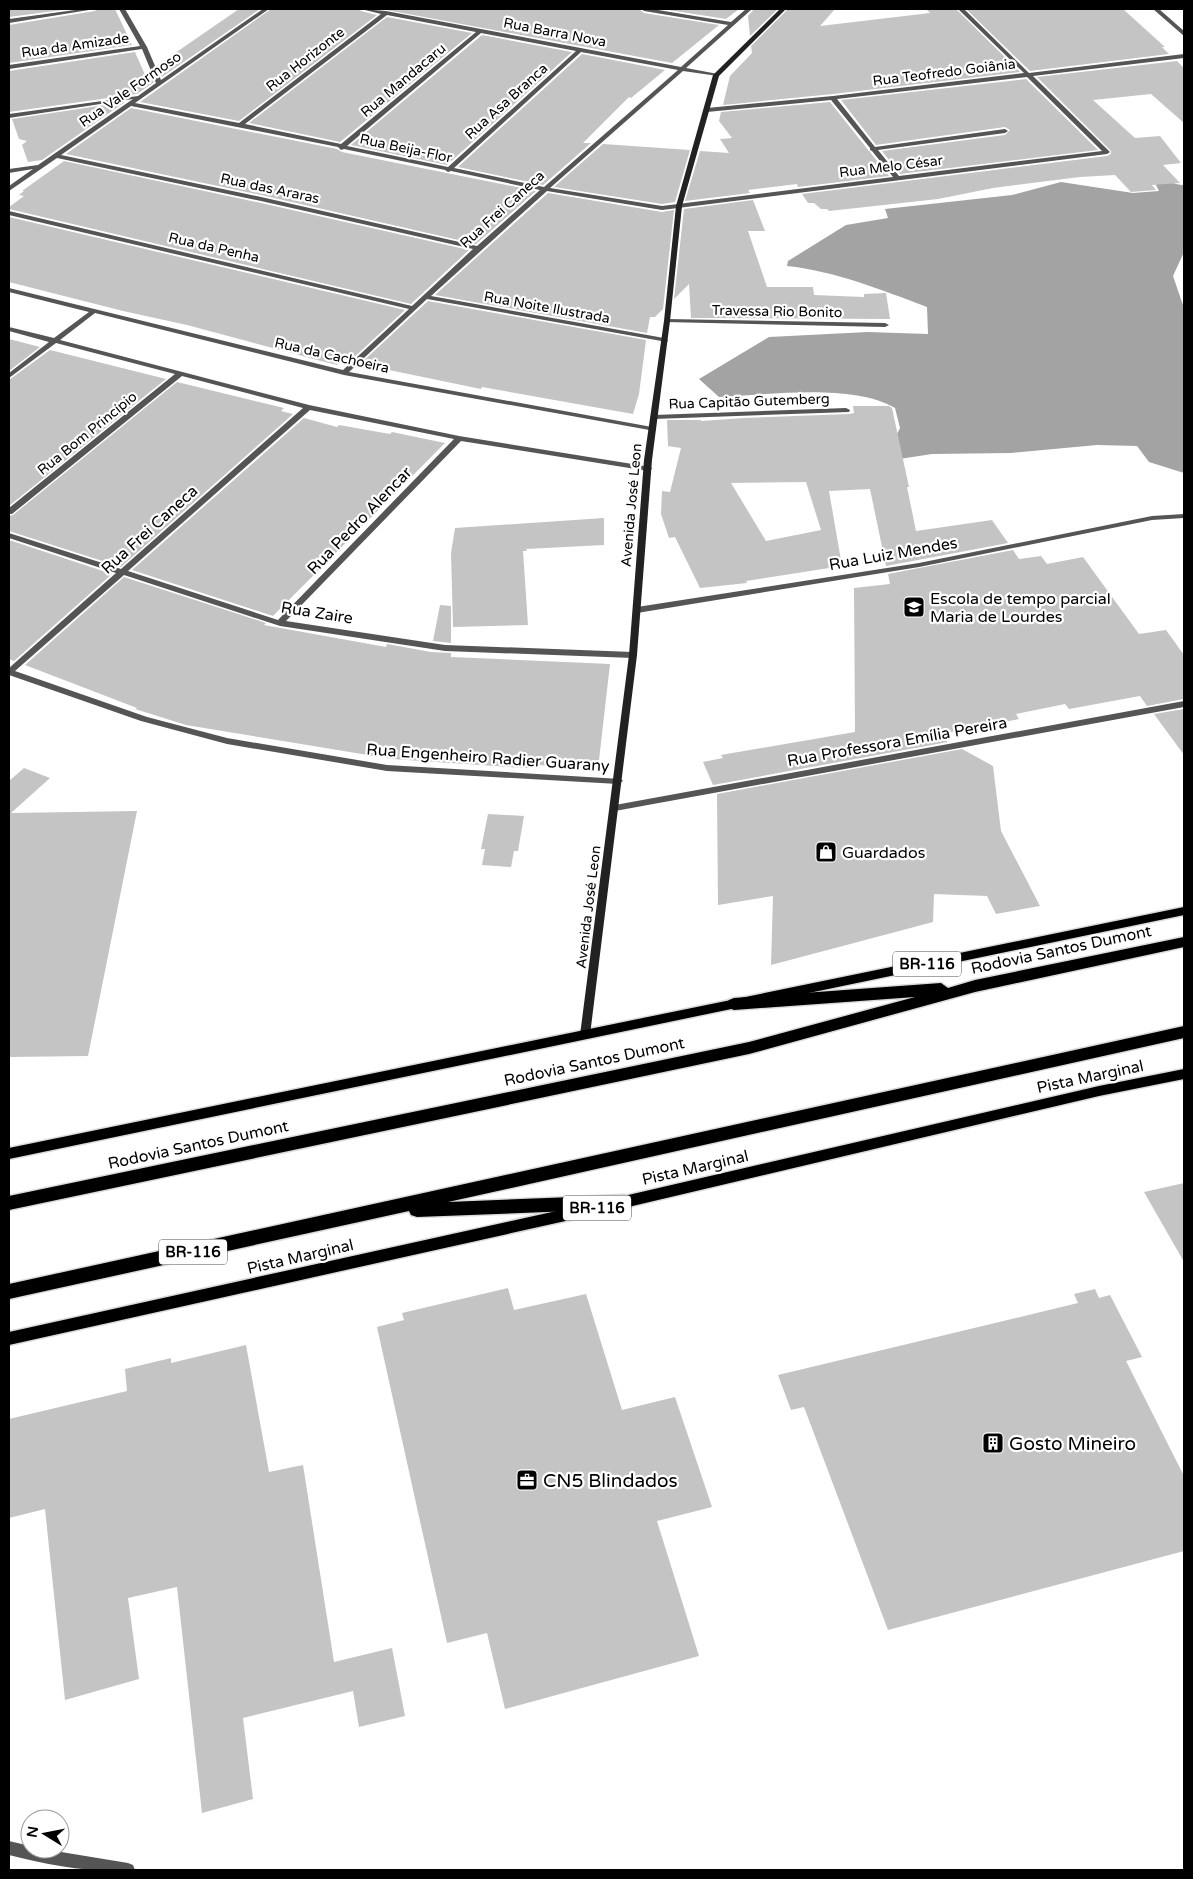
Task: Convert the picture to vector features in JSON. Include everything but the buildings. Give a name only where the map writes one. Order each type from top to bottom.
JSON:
[{"type":"highway","name":"Rodovia Santos Dumont","points":[[9,1203],[749,1048],[975,986],[1184,942]]},
{"type":"highway","points":[[734,1004],[975,986]]},
{"type":"highway","name":"BR-116","points":[[9,1292],[1184,1032]]},
{"type":"highway","points":[[378,1211],[624,1202]]},
{"type":"main road","points":[[716,75],[783,9]]},
{"type":"main road","name":"Avenida José Leon","points":[[585,1036],[618,781],[632,655],[648,464],[667,322],[679,206],[716,75]]},
{"type":"main road","name":"BR-116","points":[[9,1154],[1184,912]]},
{"type":"main road","name":"Pista Marginal","points":[[9,1339],[624,1202],[1090,1093],[1184,1074]]},
{"type":"street","points":[[9,20],[92,9]]},
{"type":"street","points":[[122,9],[144,47],[159,83]]},
{"type":"street","name":"Rua Vale Formoso","points":[[9,189],[266,9]]},
{"type":"street","name":"Rua Barra Nova","points":[[364,9],[682,69]]},
{"type":"street","points":[[644,9],[731,24]]},
{"type":"street","name":"Rua Frei Caneca","points":[[344,373],[478,248],[749,9]]},
{"type":"street","points":[[961,9],[1028,75]]},
{"type":"street","points":[[1156,9],[1184,34]]},
{"type":"street","name":"Rua Horizonte","points":[[240,125],[386,12]]},
{"type":"street","name":"Rua Mandacaru","points":[[341,148],[480,31]]},
{"type":"street","name":"Rua da Amizade","points":[[9,67],[144,47]]},
{"type":"street","name":"Rua Asa Branca","points":[[448,170],[580,50]]},
{"type":"street","name":"Rua Teofredo Goiânia","points":[[707,110],[833,98],[1184,56]]},
{"type":"street","points":[[682,69],[716,75]]},
{"type":"street","name":"Rua Melo César","points":[[679,206],[1107,152],[1028,75]]},
{"type":"street","points":[[9,116],[141,96]]},
{"type":"street","points":[[833,98],[897,178]]},
{"type":"street","name":"Rua Beija-Flor","points":[[129,104],[240,125],[341,148],[545,189],[662,208],[679,206]]},
{"type":"street","points":[[872,149],[1005,132]]},
{"type":"street","name":"Rua das Araras","points":[[57,156],[261,199],[478,248]]},
{"type":"street","points":[[9,171],[39,167]]},
{"type":"street","name":"Rua da Penha","points":[[9,213],[413,308]]},
{"type":"street","name":"Rua da Cachoeira","points":[[9,290],[92,313],[344,373],[652,428]]},
{"type":"street","name":"Rua Noite Ilustrada","points":[[425,298],[664,340]]},
{"type":"street","points":[[9,376],[92,313]]},
{"type":"street","name":"Travessa Rio Bonito","points":[[667,322],[886,325]]},
{"type":"street","points":[[9,329],[308,407],[459,438],[648,464]]},
{"type":"street","name":"Rua Bom Princípio","points":[[9,512],[181,373]]},
{"type":"street","name":"Rua Frei Caneca","points":[[9,672],[308,407]]},
{"type":"street","name":"Rua Capitão Gutemberg","points":[[654,418],[846,410]]},
{"type":"street","name":"Rua Pedro Alencar","points":[[280,623],[459,438]]},
{"type":"street","name":"Rua Luiz Mendes","points":[[636,610],[919,565],[1152,518],[1184,516]]},
{"type":"street","name":"Rua Zaire","points":[[9,535],[280,623],[445,648],[632,655]]},
{"type":"street","name":"Rua Engenheiro Radier Guarany","points":[[9,672],[150,722],[227,741],[387,768],[618,781]]},
{"type":"street","name":"Rua Professora Emília Pereira","points":[[614,808],[1184,704]]},
{"type":"street","points":[[9,1848],[46,1857],[128,1870]]},
{"type":"shaded area","points":[[1152,177],[1184,185],[1184,252],[1173,276],[1184,308],[1184,473],[1149,462],[1137,446],[1097,445],[1011,453],[932,454],[867,464],[892,444],[900,428],[895,408],[877,400],[856,395],[834,393],[810,392],[719,397],[699,379],[769,337],[868,332],[928,334],[927,307],[841,277],[805,268],[787,266],[788,261],[846,225],[888,218],[885,209],[1012,195],[1061,182],[1133,193],[1159,191]]},
{"type":"place","name":"Escola de tempo parcial Maria de Lourdes","points":[[914,607]]},
{"type":"place","name":"Guardados","points":[[826,852]]},
{"type":"place","name":"Gosto Mineiro","points":[[993,1443]]},
{"type":"place","name":"CN5 Blindados","points":[[527,1480]]}]
